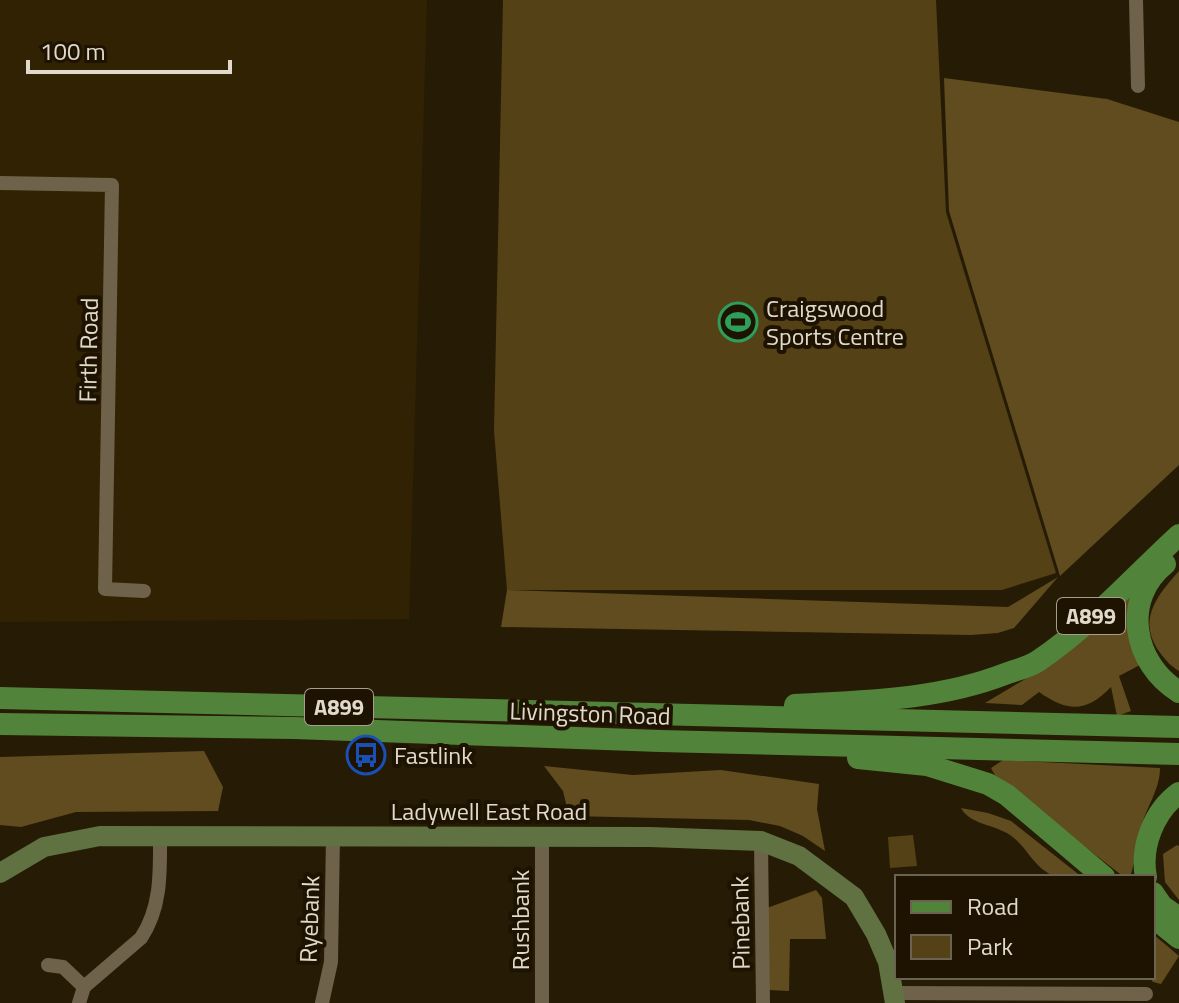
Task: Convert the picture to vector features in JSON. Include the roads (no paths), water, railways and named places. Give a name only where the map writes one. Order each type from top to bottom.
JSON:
[{"type":"main road","name":"A899","points":[[678,716],[919,695],[992,679],[1036,662],[1179,535]]},
{"type":"main road","name":"A899","points":[[1179,554],[1151,576],[1142,594],[1137,617],[1138,640],[1149,660],[1171,687],[1179,692]]},
{"type":"main road","name":"Livingston Road","points":[[0,698],[1179,727]]},
{"type":"main road","name":"Livingston Road","points":[[0,724],[294,728],[1179,754]]},
{"type":"main road","points":[[0,737],[171,727]]},
{"type":"main road","name":"A899","points":[[707,742],[927,765],[956,773],[988,784],[1007,795],[1102,875]]},
{"type":"main road","points":[[1146,875],[1144,858],[1152,828],[1161,811],[1179,793]]},
{"type":"main road","points":[[1155,896],[1162,906],[1179,918]]},
{"type":"main road","points":[[1155,919],[1179,938]]},
{"type":"street","points":[[1136,0],[1138,86]]},
{"type":"street","name":"Firth Road","points":[[0,183],[112,185],[105,589],[144,591]]},
{"type":"street","points":[[79,1003],[84,987],[141,938],[146,930],[156,905],[160,881],[160,834]]},
{"type":"street","name":"Ryebank","points":[[322,1003],[331,962],[333,835]]},
{"type":"street","name":"Ladywell East Road","points":[[0,873],[44,847],[100,836],[650,837],[761,841],[799,856],[854,897],[888,962],[895,998]]},
{"type":"street","name":"Rushbank","points":[[542,838],[542,1003]]},
{"type":"street","name":"Pinebank","points":[[761,841],[763,1003]]},
{"type":"street","points":[[48,965],[63,967],[84,987]]},
{"type":"street","points":[[895,998],[1136,989]]},
{"type":"place","name":"Craigswood Sports Centre","points":[[738,322]]},
{"type":"place","name":"Fastlink","points":[[366,755]]}]
